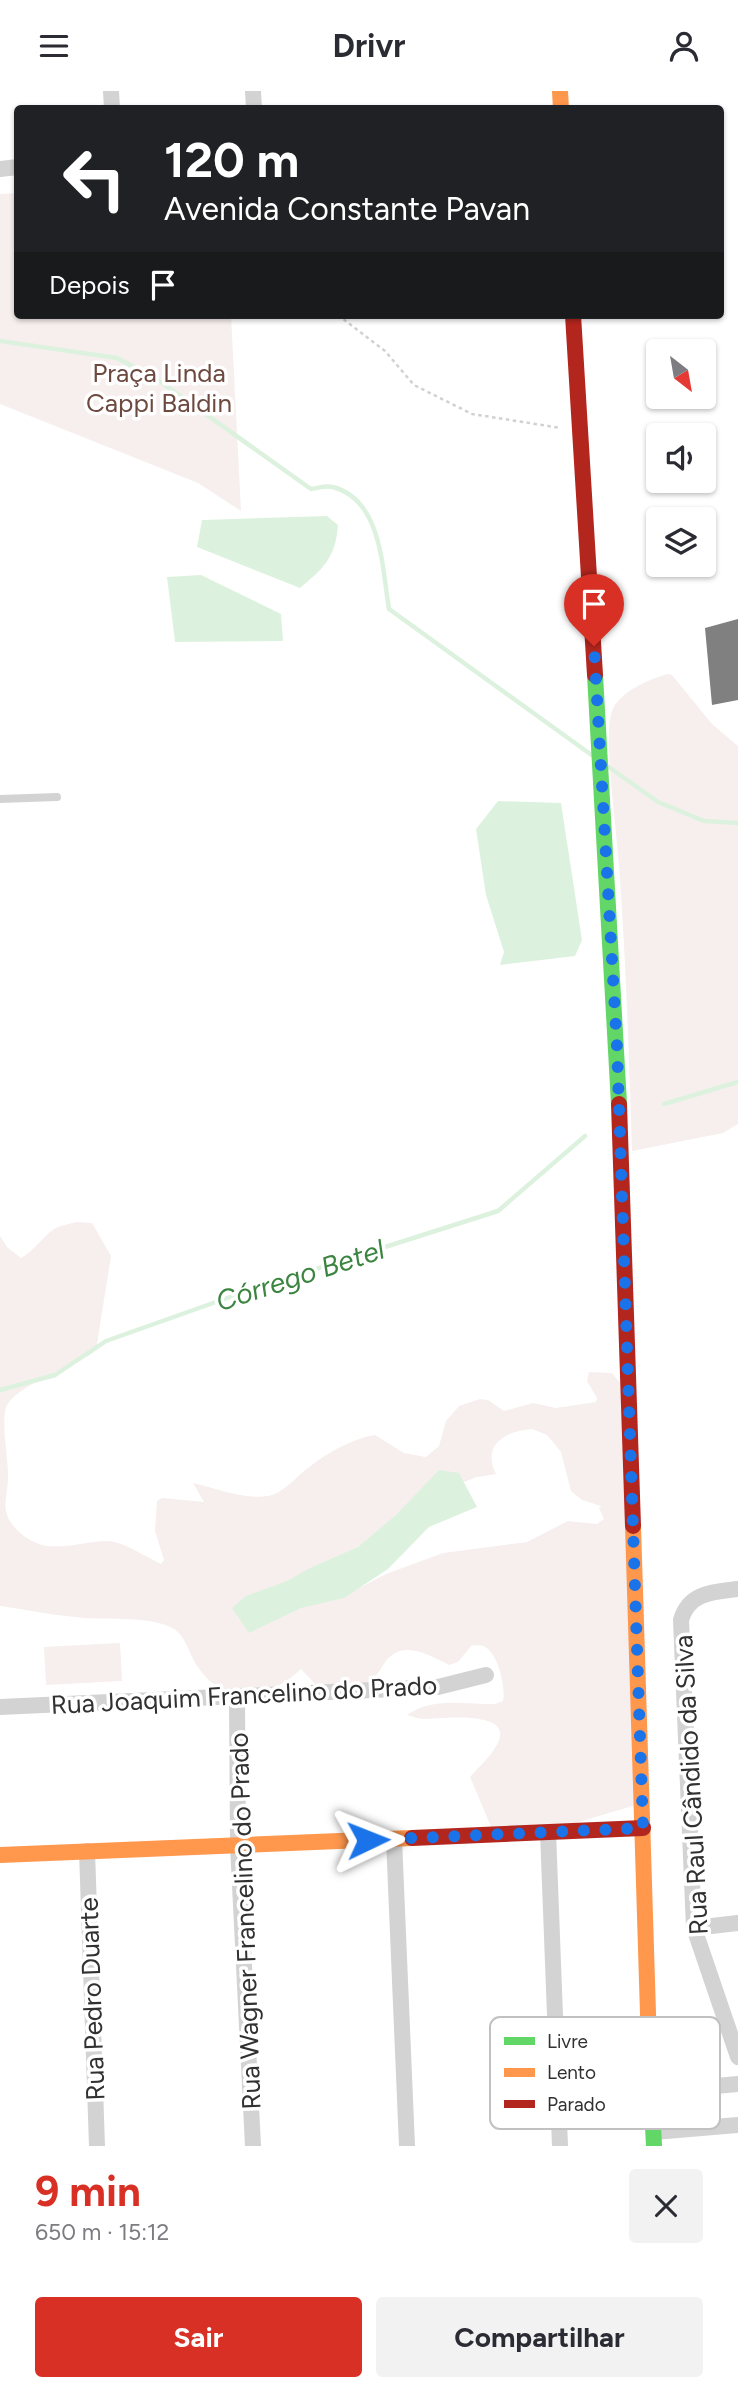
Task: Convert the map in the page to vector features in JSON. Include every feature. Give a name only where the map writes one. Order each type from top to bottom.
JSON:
[{"type":"street","points":[[573,319],[617,1047],[647,2017]]},
{"type":"street","name":"Rua Raul Cândido da Silva","points":[[738,1589],[700,1595],[688,1605],[681,1620],[694,1928],[738,2057]]},
{"type":"street","name":"Rua Joaquim Francelino do Prado","points":[[0,1707],[438,1687],[486,1675]]},
{"type":"street","name":"Rua Wagner Francelino do Prado","points":[[237,1696],[238,1845],[253,2146]]},
{"type":"street","points":[[0,1855],[643,1828]]},
{"type":"street","points":[[548,1832],[555,2017]]},
{"type":"street","points":[[394,1839],[407,2146]]},
{"type":"street","name":"Rua Pedro Duarte","points":[[87,1851],[97,2146]]},
{"type":"street","points":[[694,1928],[738,1923]]},
{"type":"street","points":[[720,2086],[738,2084]]},
{"type":"street","points":[[720,2128],[738,2125]]},
{"type":"street","points":[[654,2139],[714,2129]]},
{"type":"lane","points":[[0,799],[57,797]]},
{"type":"path","points":[[343,319],[385,351],[414,385],[472,414],[580,432]]},
{"type":"green space","name":"Praça Linda Cappi Baldin","points":[[14,193],[14,319],[231,319],[241,511],[198,483],[0,404],[0,194]]},
{"type":"green space","points":[[672,675],[712,724],[738,746],[738,1124],[723,1133],[632,1151],[624,936],[610,762],[610,723],[612,711],[622,697],[644,683]]},
{"type":"green space","points":[[76,1222],[92,1223],[111,1256],[97,1344],[102,1346],[14,1396],[5,1412],[8,1471],[6,1511],[10,1522],[18,1531],[39,1544],[55,1546],[108,1541],[128,1547],[161,1564],[164,1560],[155,1531],[157,1501],[162,1498],[204,1502],[193,1483],[240,1495],[268,1496],[280,1491],[334,1451],[350,1442],[375,1435],[404,1453],[426,1457],[439,1446],[446,1421],[459,1406],[480,1399],[488,1400],[504,1411],[533,1403],[556,1408],[596,1402],[597,1398],[587,1381],[589,1372],[612,1373],[621,1384],[636,1805],[575,1823],[495,1836],[470,1777],[495,1748],[500,1735],[497,1727],[488,1721],[475,1719],[419,1719],[407,1715],[416,1709],[438,1704],[495,1704],[503,1701],[497,1662],[483,1646],[472,1645],[458,1662],[449,1665],[416,1651],[400,1651],[386,1661],[372,1680],[357,1688],[317,1686],[301,1669],[275,1688],[248,1695],[234,1694],[209,1680],[197,1666],[180,1634],[170,1627],[140,1620],[74,1617],[0,1606],[0,1236],[7,1247],[21,1258],[53,1230]],"holes":[[[532,1429],[547,1435],[561,1452],[571,1491],[582,1500],[601,1506],[599,1508],[604,1519],[597,1524],[568,1521],[527,1542],[443,1553],[386,1574],[336,1600],[271,1598],[391,1527],[416,1500],[477,1477],[496,1474],[492,1455],[494,1447],[505,1436]]]},
{"type":"green space","points":[[120,1643],[122,1681],[46,1685],[44,1647]]},
{"type":"shaded area","points":[[327,516],[338,525],[331,554],[322,568],[300,588],[197,547],[202,520]]},
{"type":"shaded area","points":[[201,575],[281,614],[283,641],[175,642],[167,577]]},
{"type":"shaded area","points":[[498,801],[561,803],[582,940],[575,956],[500,965],[504,952],[486,895],[476,829]]},
{"type":"shaded area","points":[[439,1470],[459,1473],[477,1507],[429,1527],[388,1569],[344,1598],[301,1608],[249,1633],[232,1608],[246,1596],[287,1581],[358,1547],[396,1515]]},
{"type":"building","points":[[738,619],[738,700],[712,705],[705,628]]},
{"type":"waterway","points":[[0,341],[117,358],[155,378],[311,489],[331,486],[349,494],[361,506],[377,537],[389,609],[593,756]]},
{"type":"waterway","points":[[606,765],[658,802],[704,821],[738,823]]},
{"type":"waterway","name":"Córrego Betel","points":[[664,1104],[738,1082]]},
{"type":"waterway","name":"Córrego Betel","points":[[0,1390],[55,1375],[106,1341],[247,1291],[498,1211],[585,1136]]},
{"type":"traffic: fast","points":[[595,675],[619,1104]]},
{"type":"traffic: fast","points":[[653,2129],[654,2146]]},
{"type":"traffic: slow","points":[[560,91],[561,105]]},
{"type":"traffic: slow","points":[[633,1526],[648,2017]]},
{"type":"traffic: slow","points":[[0,1855],[412,1838]]},
{"type":"traffic: jam","points":[[573,319],[595,675]]},
{"type":"traffic: jam","points":[[619,1104],[633,1526]]},
{"type":"traffic: jam","points":[[412,1838],[643,1828]]},
{"type":"route","points":[[368,1840],[643,1828],[617,1047],[594,646]]}]
